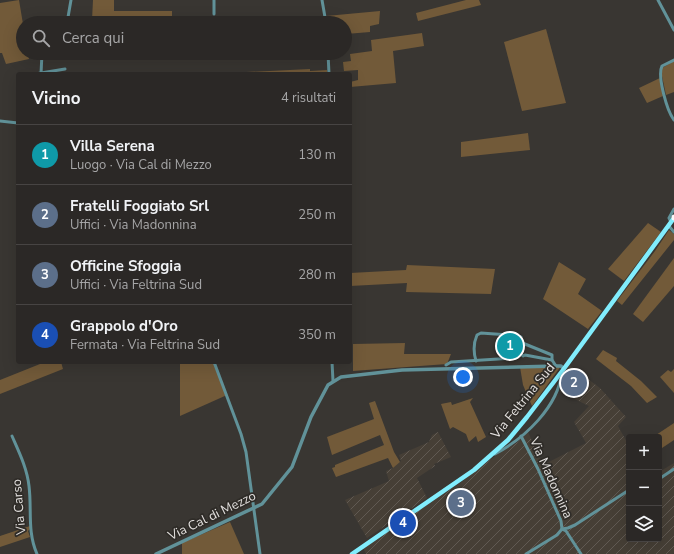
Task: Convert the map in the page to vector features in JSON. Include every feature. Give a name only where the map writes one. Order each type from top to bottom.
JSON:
[{"type":"main road","name":"Via Feltrina Sud","points":[[352,554],[492,456],[522,424],[672,220]]},
{"type":"street","points":[[68,16],[71,0]]},
{"type":"street","points":[[214,0],[214,14]]},
{"type":"street","points":[[322,0],[325,16]]},
{"type":"street","points":[[658,0],[674,30]]},
{"type":"street","points":[[41,72],[42,60]]},
{"type":"street","points":[[328,60],[329,72]]},
{"type":"street","points":[[674,60],[662,66],[660,74],[669,111],[674,120]]},
{"type":"street","points":[[47,72],[65,69]]},
{"type":"street","points":[[0,122],[16,123]]},
{"type":"street","name":"Via Feltrina Sud","points":[[672,220],[669,218],[674,209]]},
{"type":"street","points":[[672,220],[674,232]]},
{"type":"street","points":[[476,361],[473,348],[474,341],[477,335],[481,333],[509,334],[522,337],[520,342],[521,354]]},
{"type":"street","points":[[520,342],[552,355],[552,360],[556,366]]},
{"type":"street","points":[[446,365],[452,362],[516,358],[521,354],[552,360]]},
{"type":"street","points":[[215,364],[241,434],[248,464],[260,554]]},
{"type":"street","points":[[332,364],[333,381],[341,376],[402,370],[561,366],[563,370]]},
{"type":"street","name":"Via Madonnina","points":[[492,456],[521,436],[544,413],[557,392],[563,370]]},
{"type":"street","name":"Via Cal di Mezzo","points":[[156,554],[262,504],[292,467],[311,417],[328,385],[333,381]]},
{"type":"street","name":"Via Carso","points":[[12,436],[26,472],[30,498],[31,533],[37,554]]},
{"type":"street","name":"Via Madonnina","points":[[521,436],[538,469],[562,523],[562,529]]},
{"type":"street","points":[[662,477],[674,469]]},
{"type":"street","points":[[526,554],[557,535],[562,529],[575,525],[626,492]]},
{"type":"street","points":[[562,529],[566,531],[581,554]]},
{"type":"shaded area","points":[[19,0],[22,16],[16,16],[16,60],[24,60],[6,64],[2,53],[0,53],[0,3]]},
{"type":"shaded area","points":[[93,0],[114,0],[114,11],[172,11],[172,16],[92,16]]},
{"type":"shaded area","points":[[466,0],[479,0],[481,5],[418,21],[416,13]]},
{"type":"shaded area","points":[[380,11],[379,24],[370,26],[370,32],[352,34],[352,16],[326,16]]},
{"type":"shaded area","points":[[546,29],[566,103],[522,111],[504,42]]},
{"type":"shaded area","points":[[422,33],[424,46],[393,51],[396,83],[352,87],[352,82],[358,80],[358,70],[344,71],[343,62],[351,61],[352,54],[372,51],[371,40]]},
{"type":"shaded area","points":[[674,61],[674,92],[666,95],[662,68]]},
{"type":"shaded area","points":[[310,69],[310,71],[327,70],[327,72],[246,72]]},
{"type":"shaded area","points":[[660,78],[663,96],[647,103],[639,88]]},
{"type":"shaded area","points":[[528,133],[530,150],[461,157],[461,142]]},
{"type":"shaded area","points":[[648,223],[661,232],[624,281],[608,269]]},
{"type":"shaded area","points":[[669,230],[674,234],[674,240],[622,305],[617,301]]},
{"type":"shaded area","points":[[674,258],[674,286],[643,322],[633,314]]},
{"type":"shaded area","points":[[559,262],[586,279],[578,294],[602,311],[588,329],[543,299]]},
{"type":"shaded area","points":[[407,265],[495,269],[491,294],[406,292],[407,283],[352,286],[352,273],[406,270]]},
{"type":"shaded area","points":[[405,343],[404,354],[451,354],[447,364],[353,371],[353,344]]},
{"type":"shaded area","points":[[603,350],[617,358],[616,361],[641,381],[657,397],[647,403],[631,386],[596,359]]},
{"type":"shaded area","points":[[40,364],[62,364],[63,369],[0,394],[0,380]]},
{"type":"shaded area","points":[[180,364],[215,364],[227,395],[180,416]]},
{"type":"shaded area","points":[[569,365],[600,388],[626,417],[618,426],[626,441],[626,542],[662,542],[662,470],[674,463],[673,554],[366,554],[363,548],[460,483],[498,454],[518,442],[528,432],[543,465],[586,443],[574,422],[589,406],[560,392]]},
{"type":"shaded area","points":[[561,366],[532,406],[523,385],[520,367]]},
{"type":"shaded area","points":[[674,369],[674,393],[660,377],[668,370],[671,372]]},
{"type":"shaded area","points":[[473,398],[470,402],[486,437],[478,442],[476,436],[469,442],[466,434],[453,427],[450,429],[441,404],[451,402],[452,405]]},
{"type":"shaded area","points":[[375,401],[394,452],[400,462],[393,468],[388,458],[336,477],[332,468],[335,467],[335,465],[384,445],[380,435],[332,455],[327,437],[374,419],[369,403]]},
{"type":"shaded area","points":[[674,423],[674,440],[662,448],[662,434],[658,434]]},
{"type":"shaded area","points":[[438,432],[451,457],[434,464],[435,466],[417,478],[427,498],[367,538],[345,500],[389,481],[386,471],[393,468],[401,461],[399,455],[429,442],[432,435]]},
{"type":"shaded area","points":[[230,522],[244,554],[182,554],[182,543]]},
{"type":"shaded area","points":[[30,526],[28,531],[30,537],[0,547],[0,536]]},
{"type":"place","name":"Villa Serena","points":[[510,346]]},
{"type":"place","name":"Fratelli Foggiato Srl","points":[[574,383]]},
{"type":"place","name":"Officine Sfoggia","points":[[461,503]]},
{"type":"place","name":"Grappolo d'Oro","points":[[403,523]]}]
